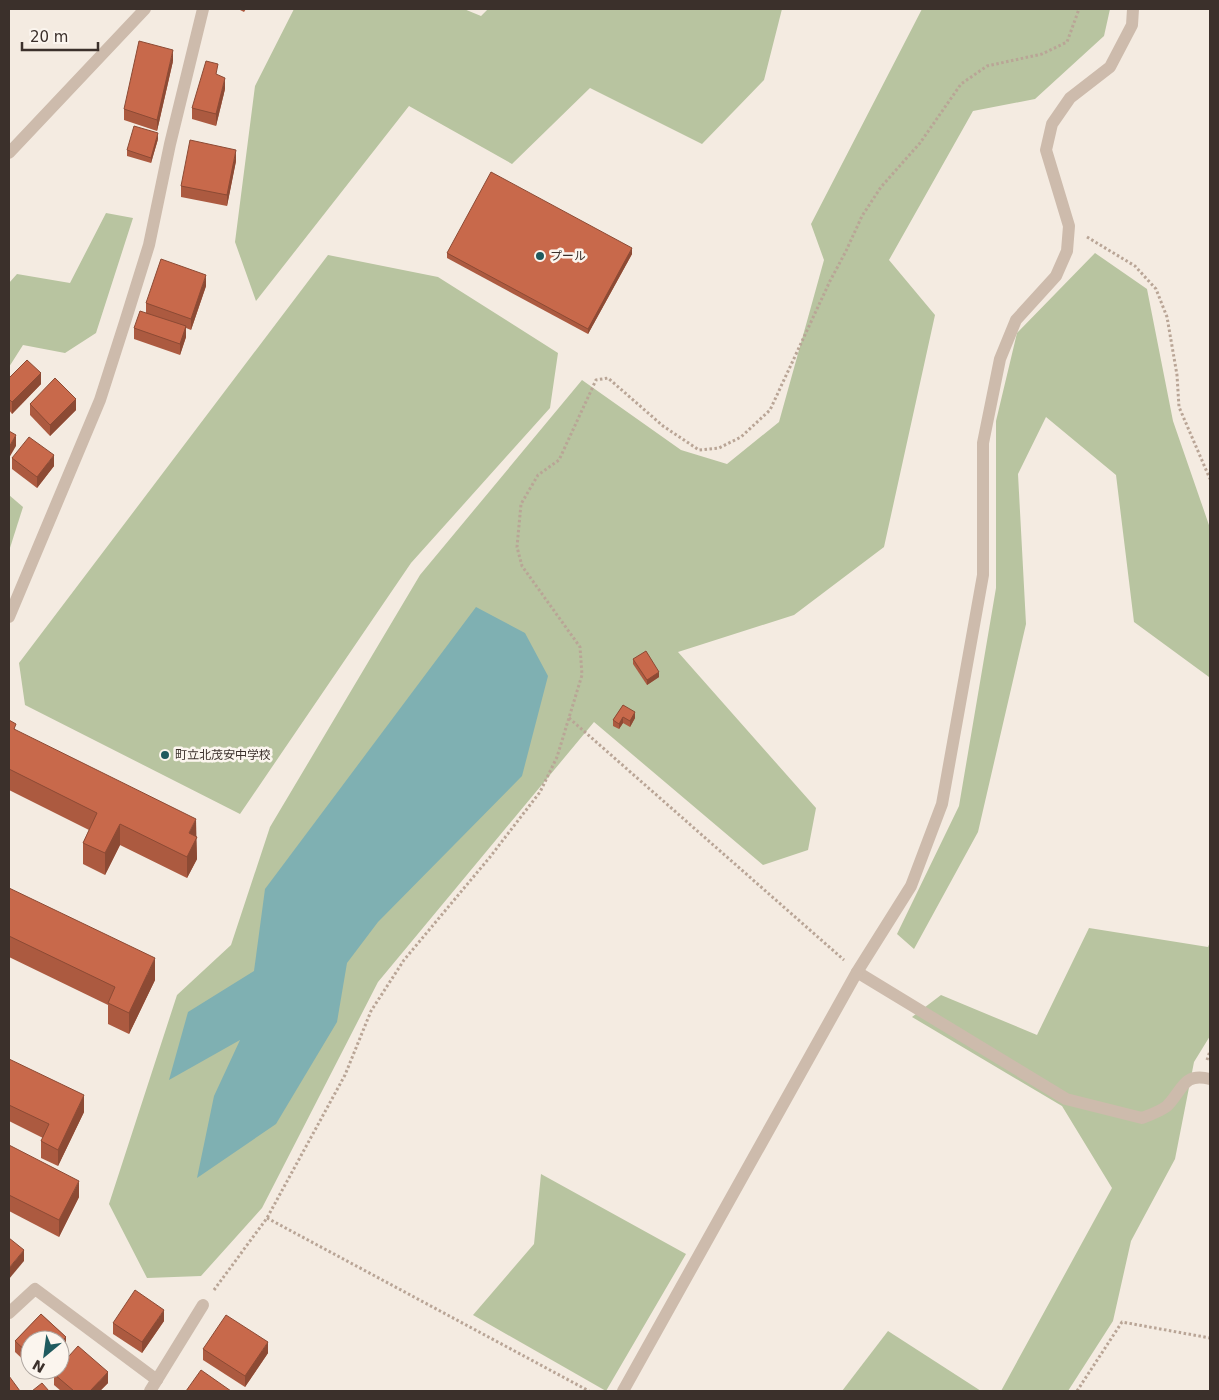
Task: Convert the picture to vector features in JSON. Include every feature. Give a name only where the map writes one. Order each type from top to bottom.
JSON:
[{"type":"street","points":[[9,153],[145,9]]},
{"type":"street","points":[[9,617],[100,400],[126,322],[149,245],[170,144],[203,9]]},
{"type":"street","points":[[623,1391],[857,972],[911,886],[942,804],[983,575],[983,443],[1000,359],[1016,320],[1056,276],[1067,251],[1069,226],[1046,150],[1052,124],[1070,98],[1110,67],[1132,25],[1133,9]]},
{"type":"street","points":[[857,972],[1066,1099],[1142,1118],[1166,1107],[1186,1081],[1202,1077],[1210,1079]]},
{"type":"street","points":[[9,1313],[35,1289],[154,1386],[203,1305]]},
{"type":"path","points":[[203,1305],[267,1218],[345,1075],[370,1011],[404,960],[490,857],[540,792],[558,757],[582,675],[580,648],[522,566],[517,547],[521,504],[538,475],[559,460],[596,380],[608,378],[663,426],[699,450],[719,448],[740,437],[770,410],[862,216],[882,187],[920,143],[961,84],[988,66],[1042,54],[1066,42],[1079,9]]},
{"type":"path","points":[[1069,226],[1135,266],[1156,289],[1167,317],[1177,375],[1179,407],[1210,479]]},
{"type":"path","points":[[569,718],[857,972]]},
{"type":"path","points":[[267,1218],[590,1391]]},
{"type":"path","points":[[1077,1391],[1122,1322],[1210,1338]]},
{"type":"green space","points":[[294,9],[464,9],[481,16],[488,9],[782,9],[764,80],[702,144],[590,88],[512,164],[409,106],[256,301],[235,242],[255,86]]},
{"type":"green space","points":[[922,9],[1110,9],[1104,36],[1035,99],[973,111],[889,260],[935,315],[884,547],[794,615],[678,652],[816,808],[808,850],[763,865],[594,722],[378,982],[262,1208],[201,1276],[147,1278],[109,1204],[177,995],[231,945],[270,827],[420,575],[582,380],[681,450],[727,464],[779,422],[824,260],[811,224]]},
{"type":"green space","points":[[106,213],[133,218],[96,333],[65,353],[23,345],[9,367],[9,283],[17,274],[70,283]]},
{"type":"green space","points":[[1095,253],[1147,289],[1173,421],[1210,528],[1210,684],[1209,677],[1134,622],[1116,475],[1046,417],[1018,474],[1026,624],[978,832],[914,949],[897,934],[959,806],[996,588],[996,421],[1017,333]]},
{"type":"green space","points":[[328,255],[438,277],[558,353],[550,408],[411,563],[240,814],[25,705],[19,663]]},
{"type":"green space","points":[[9,495],[23,507],[9,551]]},
{"type":"green space","points":[[1089,928],[1208,947],[1210,942],[1210,1036],[1194,1062],[1175,1159],[1131,1241],[1113,1321],[1068,1391],[1001,1391],[1112,1188],[1062,1106],[912,1017],[941,995],[1037,1035]]},
{"type":"green space","points":[[541,1174],[686,1254],[606,1391],[473,1315],[534,1244]]},
{"type":"green space","points":[[888,1331],[981,1391],[842,1391]]},
{"type":"water","points":[[476,607],[525,633],[548,676],[522,776],[378,922],[347,963],[337,1022],[276,1124],[197,1178],[214,1096],[240,1040],[169,1080],[188,1012],[254,971],[265,889]]},
{"type":"building","points":[[139,41],[173,50],[157,120],[124,109]]},
{"type":"building","points":[[206,61],[218,64],[216,74],[225,78],[216,114],[192,108]]},
{"type":"building","points":[[134,126],[158,133],[151,158],[127,150]]},
{"type":"building","points":[[190,140],[236,150],[227,195],[181,186]]},
{"type":"building","name":"プール","points":[[491,172],[632,248],[588,329],[447,253]]},
{"type":"building","points":[[161,259],[206,275],[191,319],[146,303]]},
{"type":"building","points":[[140,311],[186,326],[180,344],[134,328]]},
{"type":"building","points":[[27,360],[41,373],[12,402],[9,399],[9,378]]},
{"type":"building","points":[[55,378],[76,399],[50,425],[30,404]]},
{"type":"building","points":[[9,431],[16,435],[9,447]]},
{"type":"building","points":[[29,437],[54,455],[37,477],[12,458]]},
{"type":"building","points":[[646,651],[659,672],[647,680],[633,659]]},
{"type":"building","points":[[623,705],[635,712],[630,721],[623,717],[619,724],[613,720]]},
{"type":"building","points":[[9,720],[16,724],[14,729],[196,819],[189,833],[197,837],[187,857],[120,824],[105,853],[83,843],[97,813],[9,769]]},
{"type":"building","points":[[9,888],[155,958],[129,1013],[108,1003],[115,987],[9,936]]},
{"type":"building","points":[[9,1059],[84,1095],[58,1150],[41,1141],[49,1124],[9,1105]]},
{"type":"building","points":[[9,1145],[79,1181],[59,1220],[9,1195]]},
{"type":"building","points":[[9,1238],[24,1250],[9,1268]]},
{"type":"building","points":[[135,1290],[164,1310],[142,1342],[113,1323]]},
{"type":"building","points":[[41,1314],[58,1330],[26,1330]]},
{"type":"building","points":[[226,1315],[268,1342],[245,1376],[203,1349]]},
{"type":"building","points":[[20,1336],[20,1346],[15,1341]]},
{"type":"building","points":[[78,1346],[108,1372],[90,1391],[74,1391],[61,1380],[70,1380],[70,1355]]},
{"type":"building","points":[[201,1370],[231,1391],[186,1391]]},
{"type":"building","points":[[9,1376],[20,1391],[9,1391]]},
{"type":"building","points":[[42,1383],[49,1391],[32,1391]]},
{"type":"place","name":"プール","points":[[540,256]]},
{"type":"place","name":"町立北茂安中学校","points":[[165,755]]}]
